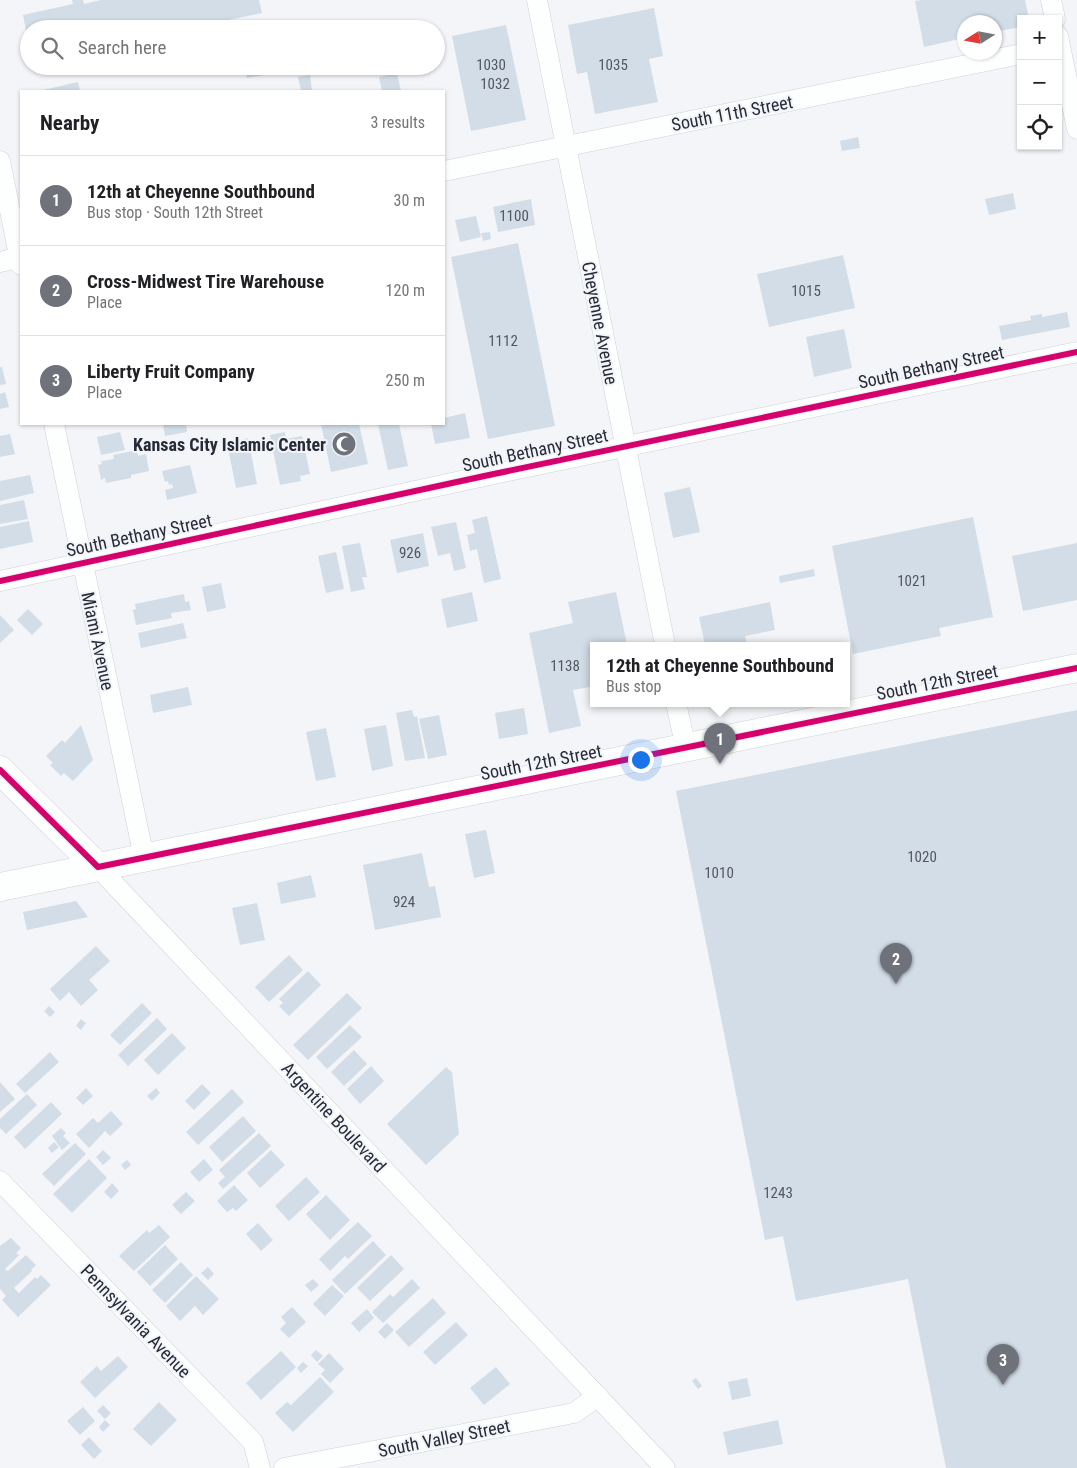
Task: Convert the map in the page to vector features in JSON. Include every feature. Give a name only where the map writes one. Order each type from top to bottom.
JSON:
[{"type":"street","name":"Cheyenne Avenue","points":[[537,0],[624,447],[664,642]]},
{"type":"street","points":[[1051,0],[1054,15]]},
{"type":"street","name":"South 11th Street","points":[[445,171],[1017,55]]},
{"type":"street","points":[[1062,57],[1077,128]]},
{"type":"street","points":[[0,161],[20,255]]},
{"type":"street","points":[[0,262],[20,260]]},
{"type":"street","name":"South Bethany Street","points":[[0,581],[82,562],[1077,352]]},
{"type":"street","name":"Miami Avenue","points":[[54,425],[144,858]]},
{"type":"street","name":"South 12th Street","points":[[0,887],[1077,668]]},
{"type":"street","points":[[677,707],[686,748]]},
{"type":"street","name":"Argentine Boulevard","points":[[0,770],[98,867],[665,1468]]},
{"type":"street","name":"Pennsylvania Avenue","points":[[0,1181],[253,1442],[260,1468]]},
{"type":"street","name":"South Valley Street","points":[[284,1468],[574,1413],[598,1396]]},
{"type":"building","points":[[72,0],[83,0],[84,4],[101,0],[259,0],[262,13],[228,20],[24,20],[23,15],[73,4]]},
{"type":"building","points":[[1025,0],[1028,15],[1017,15],[1017,28],[1002,31],[1002,15],[957,15],[957,40],[924,47],[915,1]]},
{"type":"building","points":[[654,8],[663,56],[649,59],[658,102],[595,114],[587,72],[577,74],[568,25]]},
{"type":"building","points":[[506,25],[526,120],[471,131],[452,36]]},
{"type":"building","points":[[246,75],[264,75],[247,78]]},
{"type":"building","points":[[310,75],[312,90],[301,90],[298,77]]},
{"type":"building","points":[[397,75],[401,90],[382,90],[379,77]]},
{"type":"building","points":[[78,82],[80,90],[43,90]]},
{"type":"building","points":[[858,137],[860,148],[842,151],[840,141]]},
{"type":"building","points":[[1013,193],[1016,209],[989,215],[985,199]]},
{"type":"building","points":[[531,199],[535,225],[498,232],[493,207]]},
{"type":"building","points":[[476,216],[481,237],[460,242],[455,220]]},
{"type":"building","points":[[490,232],[491,239],[483,241],[481,233]]},
{"type":"building","points":[[518,243],[555,426],[488,439],[451,257]]},
{"type":"building","points":[[843,255],[855,308],[769,327],[757,274]]},
{"type":"building","points":[[1067,312],[1070,327],[1002,340],[999,326],[1031,320],[1030,316],[1042,314],[1042,317]]},
{"type":"building","points":[[844,329],[852,368],[814,377],[806,337]]},
{"type":"building","points":[[0,367],[2,367],[6,384],[0,385]]},
{"type":"building","points":[[5,392],[9,407],[0,409],[0,394]]},
{"type":"building","points":[[465,413],[470,438],[435,444],[431,425],[445,425],[445,418]]},
{"type":"building","points":[[163,425],[186,425],[187,432],[165,436]]},
{"type":"building","name":"Kansas City Islamic Center","points":[[321,425],[359,425],[368,464],[331,472]]},
{"type":"building","points":[[378,425],[399,425],[408,466],[388,470]]},
{"type":"building","points":[[120,432],[125,450],[101,455],[97,437]]},
{"type":"building","points":[[285,432],[286,439],[302,436],[310,474],[300,476],[301,481],[280,485],[270,435]]},
{"type":"building","points":[[10,434],[15,454],[0,457],[0,436]]},
{"type":"building","points":[[248,438],[257,484],[236,488],[227,443]]},
{"type":"building","points":[[137,450],[138,456],[146,454],[149,471],[131,475],[131,478],[106,483],[105,478],[101,480],[98,465],[102,464],[101,461],[114,459],[113,455]]},
{"type":"building","points":[[190,465],[197,493],[167,500],[165,490],[173,488],[172,484],[169,485],[168,481],[165,482],[162,471]]},
{"type":"building","points":[[30,475],[34,493],[0,501],[0,481]]},
{"type":"building","points":[[690,487],[700,532],[673,538],[664,493]]},
{"type":"building","points":[[24,500],[28,519],[0,524],[0,505]]},
{"type":"building","points":[[487,516],[501,579],[484,583],[477,549],[470,551],[467,535],[475,533],[472,520]]},
{"type":"building","points":[[973,517],[993,617],[939,628],[941,636],[853,654],[832,546]]},
{"type":"building","points":[[29,521],[33,542],[0,549],[0,527]]},
{"type":"building","points":[[456,522],[466,568],[454,571],[450,553],[438,556],[431,527]]},
{"type":"building","points":[[423,533],[429,566],[397,573],[390,540]]},
{"type":"building","points":[[360,543],[367,577],[362,577],[365,589],[351,592],[342,546]]},
{"type":"building","points":[[1077,543],[1077,600],[1023,611],[1012,556]]},
{"type":"building","points":[[336,552],[344,589],[326,593],[318,556]]},
{"type":"building","points":[[814,569],[815,576],[780,583],[779,576]]},
{"type":"building","points":[[221,583],[226,608],[207,612],[202,587]]},
{"type":"building","points":[[472,592],[478,621],[447,628],[441,599]]},
{"type":"building","points":[[616,592],[626,642],[590,642],[590,687],[573,690],[581,726],[549,733],[529,633],[573,623],[568,602]]},
{"type":"building","points":[[184,594],[185,602],[189,601],[191,610],[171,613],[172,618],[136,625],[133,610],[136,609],[135,604]]},
{"type":"building","points":[[770,602],[775,630],[745,636],[746,642],[704,642],[699,617]]},
{"type":"building","points":[[28,609],[43,624],[32,635],[17,620]]},
{"type":"building","points":[[0,615],[14,630],[0,643]]},
{"type":"building","points":[[183,623],[187,638],[141,648],[138,633]]},
{"type":"building","points":[[188,687],[192,705],[153,713],[150,695]]},
{"type":"building","points":[[524,708],[528,734],[499,739],[495,713]]},
{"type":"building","points":[[412,710],[414,717],[417,716],[425,758],[405,761],[396,713]]},
{"type":"building","points":[[1077,710],[1077,1468],[946,1468],[908,1279],[796,1301],[783,1236],[765,1240],[676,791]]},
{"type":"building","points":[[439,715],[447,755],[428,759],[419,719]]},
{"type":"building","points":[[81,725],[93,760],[73,781],[64,773],[61,776],[50,765],[53,763],[46,756],[62,740],[65,743]]},
{"type":"building","points":[[386,725],[393,766],[372,771],[364,729]]},
{"type":"building","points":[[326,728],[336,777],[316,781],[306,732]]},
{"type":"building","points":[[486,830],[495,873],[474,878],[465,834]]},
{"type":"building","points":[[422,853],[429,887],[435,886],[441,917],[375,930],[363,865]]},
{"type":"building","points":[[311,875],[316,897],[281,904],[277,883]]},
{"type":"building","points":[[76,901],[88,917],[27,930],[23,912]]},
{"type":"building","points":[[257,903],[265,940],[240,945],[232,908]]},
{"type":"building","points":[[96,946],[110,961],[89,980],[98,990],[81,1006],[69,992],[60,1001],[50,989]]},
{"type":"building","points":[[289,955],[303,970],[269,1002],[255,987]]},
{"type":"building","points":[[308,971],[321,985],[289,1016],[279,1006],[283,1003],[279,999]]},
{"type":"building","points":[[347,993],[362,1008],[308,1060],[293,1045]]},
{"type":"building","points":[[142,1003],[152,1013],[120,1045],[110,1035]]},
{"type":"building","points":[[49,1006],[55,1012],[50,1017],[44,1011]]},
{"type":"building","points":[[157,1018],[167,1029],[128,1066],[118,1055]]},
{"type":"building","points":[[81,1019],[86,1023],[81,1030],[76,1026]]},
{"type":"building","points":[[350,1025],[362,1037],[327,1069],[316,1057]]},
{"type":"building","points":[[172,1033],[186,1048],[158,1075],[144,1060]]},
{"type":"building","points":[[354,1050],[367,1064],[344,1086],[331,1072]]},
{"type":"building","points":[[50,1052],[59,1062],[25,1093],[16,1084]]},
{"type":"building","points":[[371,1066],[384,1081],[360,1104],[347,1089]]},
{"type":"building","points":[[446,1067],[452,1072],[459,1134],[426,1165],[387,1124]]},
{"type":"building","points":[[0,1082],[15,1099],[0,1112]]},
{"type":"building","points":[[202,1084],[211,1093],[194,1110],[185,1101]]},
{"type":"building","points":[[86,1088],[93,1096],[83,1105],[76,1098]]},
{"type":"building","points":[[156,1088],[160,1093],[152,1101],[147,1096]]},
{"type":"building","points":[[232,1089],[244,1102],[198,1145],[186,1132]]},
{"type":"building","points":[[27,1094],[37,1105],[6,1134],[0,1128],[0,1119]]},
{"type":"building","points":[[51,1102],[62,1114],[25,1149],[14,1137]]},
{"type":"building","points":[[111,1111],[123,1124],[110,1136],[105,1131],[89,1148],[76,1134],[93,1118],[98,1123]]},
{"type":"building","points":[[243,1116],[256,1131],[222,1162],[209,1147]]},
{"type":"building","points":[[61,1128],[66,1133],[63,1136],[70,1143],[62,1150],[52,1136]]},
{"type":"building","points":[[259,1133],[271,1146],[223,1189],[218,1183],[225,1177],[219,1170]]},
{"type":"building","points":[[54,1142],[59,1147],[52,1153],[48,1148]]},
{"type":"building","points":[[75,1143],[86,1154],[54,1186],[42,1174]]},
{"type":"building","points":[[103,1150],[111,1158],[103,1165],[96,1157]]},
{"type":"building","points":[[271,1150],[285,1165],[260,1188],[247,1173]]},
{"type":"building","points":[[89,1159],[107,1178],[72,1213],[53,1194]]},
{"type":"building","points":[[204,1159],[213,1170],[199,1182],[190,1172]]},
{"type":"building","points":[[127,1160],[131,1165],[125,1170],[121,1165]]},
{"type":"building","points":[[306,1177],[320,1192],[289,1221],[275,1206]]},
{"type":"building","points":[[112,1183],[119,1191],[111,1199],[104,1192]]},
{"type":"building","points":[[234,1185],[248,1200],[236,1211],[233,1208],[227,1212],[217,1201]]},
{"type":"building","points":[[186,1192],[195,1201],[181,1214],[172,1205]]},
{"type":"building","points":[[326,1195],[350,1220],[330,1240],[306,1214]]},
{"type":"building","points":[[358,1222],[372,1236],[348,1259],[345,1256],[330,1271],[319,1259]]},
{"type":"building","points":[[258,1223],[273,1240],[261,1251],[246,1234]]},
{"type":"building","points":[[159,1225],[170,1237],[134,1271],[119,1256],[147,1230],[149,1233]]},
{"type":"building","points":[[11,1238],[21,1248],[16,1253],[19,1255],[5,1269],[8,1271],[26,1255],[36,1265],[14,1288],[19,1293],[35,1277],[37,1279],[41,1275],[51,1285],[18,1317],[2,1300],[6,1296],[0,1289],[0,1246]]},
{"type":"building","points":[[373,1241],[386,1255],[345,1294],[332,1280]]},
{"type":"building","points":[[165,1245],[178,1259],[150,1286],[137,1272]]},
{"type":"building","points":[[391,1255],[404,1269],[370,1301],[357,1288]]},
{"type":"building","points":[[181,1262],[193,1275],[165,1303],[152,1290]]},
{"type":"building","points":[[208,1267],[214,1274],[208,1280],[201,1273]]},
{"type":"building","points":[[196,1276],[219,1299],[203,1315],[195,1306],[180,1321],[166,1306]]},
{"type":"building","points":[[313,1279],[319,1285],[311,1292],[305,1285]]},
{"type":"building","points":[[412,1279],[420,1288],[383,1323],[372,1312],[390,1294],[393,1297]]},
{"type":"building","points":[[332,1285],[344,1296],[325,1316],[313,1304]]},
{"type":"building","points":[[433,1298],[446,1313],[409,1347],[395,1332]]},
{"type":"building","points":[[292,1307],[306,1322],[289,1338],[280,1329],[286,1323],[281,1317]]},
{"type":"building","points":[[367,1309],[374,1318],[359,1332],[351,1323]]},
{"type":"building","points":[[456,1322],[468,1335],[435,1365],[423,1352]]},
{"type":"building","points":[[387,1323],[394,1330],[385,1339],[378,1332]]},
{"type":"building","points":[[316,1350],[323,1356],[317,1362],[311,1355]]},
{"type":"building","points":[[281,1351],[296,1367],[261,1400],[246,1383]]},
{"type":"building","points":[[329,1353],[344,1369],[330,1383],[321,1374],[325,1370],[318,1364]]},
{"type":"building","points":[[118,1356],[128,1367],[95,1398],[80,1382],[97,1366],[101,1371]]},
{"type":"building","points":[[303,1362],[308,1366],[301,1373],[297,1368]]},
{"type":"building","points":[[496,1367],[510,1384],[484,1405],[470,1388]]},
{"type":"building","points":[[320,1377],[334,1392],[293,1432],[275,1413],[287,1402],[291,1405]]},
{"type":"building","points":[[696,1378],[702,1386],[698,1389],[692,1381]]},
{"type":"building","points":[[747,1378],[751,1396],[732,1400],[728,1382]]},
{"type":"building","points":[[159,1402],[177,1420],[151,1446],[133,1429]]},
{"type":"building","points":[[103,1405],[111,1413],[105,1419],[97,1411]]},
{"type":"building","points":[[83,1407],[95,1421],[80,1435],[67,1421]]},
{"type":"building","points":[[105,1420],[110,1425],[103,1432],[99,1427]]},
{"type":"building","points":[[778,1420],[783,1444],[728,1455],[723,1432]]},
{"type":"building","points":[[89,1437],[102,1451],[94,1459],[81,1445]]},
{"type":"cycle path","points":[[0,581],[489,475],[1077,352]]},
{"type":"cycle path","points":[[0,770],[98,867],[1077,668]]},
{"type":"place","name":"Kansas City Islamic Center","points":[[344,444]]},
{"type":"place","name":"12th at Cheyenne Southbound","points":[[720,764]]},
{"type":"place","name":"Cross-Midwest Tire Warehouse","points":[[896,984]]},
{"type":"place","name":"Liberty Fruit Company","points":[[1003,1385]]}]
